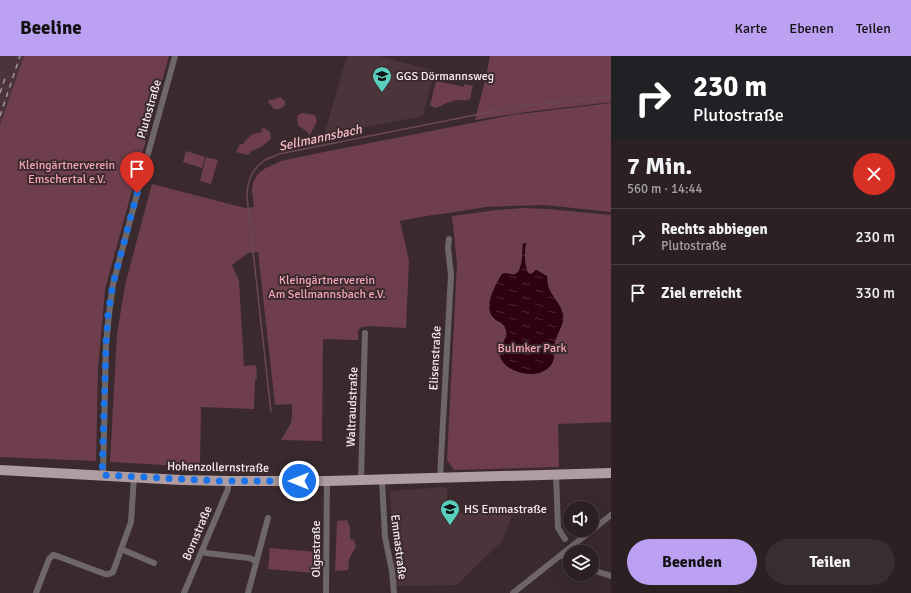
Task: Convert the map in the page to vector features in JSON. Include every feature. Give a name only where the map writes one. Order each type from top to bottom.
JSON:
[{"type":"main road","name":"Hohenzollernstraße","points":[[0,470],[228,481],[382,480],[556,474],[611,474]]},
{"type":"street","name":"Plutostraße","points":[[102,475],[106,344],[108,314],[113,284],[142,172],[175,56]]},
{"type":"street","name":"Elisenstraße","points":[[440,478],[450,275],[448,248],[449,240]]},
{"type":"street","name":"Waltraudstraße","points":[[361,480],[364,333]]},
{"type":"street","points":[[556,474],[558,528],[565,539]]},
{"type":"street","points":[[36,593],[49,559],[52,555],[105,574],[113,572],[131,522],[134,477]]},
{"type":"street","name":"Emmastraße","points":[[382,480],[385,537],[392,571],[394,593]]},
{"type":"street","name":"Bornstraße","points":[[184,593],[228,489],[228,481]]},
{"type":"street","name":"Olgastraße","points":[[326,593],[327,481]]},
{"type":"street","points":[[513,593],[611,515]]},
{"type":"street","points":[[248,593],[268,518]]},
{"type":"street","points":[[121,549],[154,563]]},
{"type":"street","points":[[202,550],[206,553],[249,558],[256,561]]},
{"type":"street","points":[[599,572],[611,576]]},
{"type":"shaded area","points":[[0,56],[24,56],[0,125]]},
{"type":"shaded area","name":"GGS Dörmannsweg","points":[[349,56],[379,56],[435,71],[423,116],[324,135],[345,62]]},
{"type":"shaded area","name":"HS Emmastraße","points":[[447,487],[447,513],[513,512],[503,540],[457,585],[395,586],[390,491]]},
{"type":"green space","name":"Kleingärtnerverein Emschertal e.V.","points":[[24,56],[169,56],[105,289],[98,369],[96,461],[0,457],[0,125]]},
{"type":"green space","points":[[490,56],[611,56],[611,102],[475,120]]},
{"type":"green space","points":[[436,81],[463,87],[465,84],[473,86],[471,98],[452,101],[435,108],[430,105]]},
{"type":"green space","points":[[280,97],[285,101],[285,105],[280,109],[274,109],[268,102],[270,99],[272,100]]},
{"type":"green space","name":"Kleingärtnerverein Am Sellmannsbach e.V.","points":[[611,103],[611,212],[545,205],[509,206],[486,207],[400,221],[409,260],[406,328],[368,326],[362,327],[358,330],[358,340],[323,339],[322,441],[281,440],[291,423],[292,404],[275,405],[258,252],[248,253],[232,265],[239,281],[244,366],[256,365],[257,379],[255,379],[254,409],[201,407],[200,467],[110,462],[117,333],[126,281],[152,184],[245,208],[254,207],[252,191],[253,183],[257,175],[264,169],[281,161],[512,115]]},
{"type":"green space","points":[[302,113],[315,115],[317,121],[310,135],[298,126],[297,116]]},
{"type":"green space","points":[[263,127],[270,132],[271,139],[248,155],[236,152],[240,144],[243,144],[249,137],[261,132]]},
{"type":"green space","points":[[186,151],[205,157],[202,168],[183,162]]},
{"type":"green space","points":[[206,157],[218,160],[211,184],[200,181]]},
{"type":"green space","name":"Bulmker Park","points":[[523,208],[611,215],[611,422],[558,424],[559,467],[454,470],[447,460],[457,264],[452,216]]},
{"type":"green space","points":[[347,520],[350,527],[350,539],[354,540],[356,547],[349,559],[348,570],[335,571],[337,521]]},
{"type":"green space","points":[[270,548],[316,552],[314,573],[268,569]]},
{"type":"water","points":[[526,242],[526,260],[529,273],[532,273],[536,269],[548,276],[549,287],[561,307],[564,316],[563,324],[555,344],[552,364],[549,368],[542,372],[531,375],[512,370],[502,362],[499,356],[499,350],[506,333],[504,326],[493,318],[489,308],[491,296],[502,273],[514,274],[519,270],[522,244]]},
{"type":"waterway","name":"Sellmannsbach","points":[[271,412],[247,197],[249,181],[253,172],[260,164],[265,160],[279,154],[500,110],[522,106],[611,97]]},
{"type":"railway","points":[[0,116],[20,56]]},
{"type":"railway","points":[[0,93],[6,75]]},
{"type":"place","name":"GGS Dörmannsweg","points":[[382,93]]},
{"type":"place","name":"HS Emmastraße","points":[[450,526]]},
{"type":"route","points":[[137,193],[113,284],[108,314],[102,475],[181,480],[299,481]]}]
